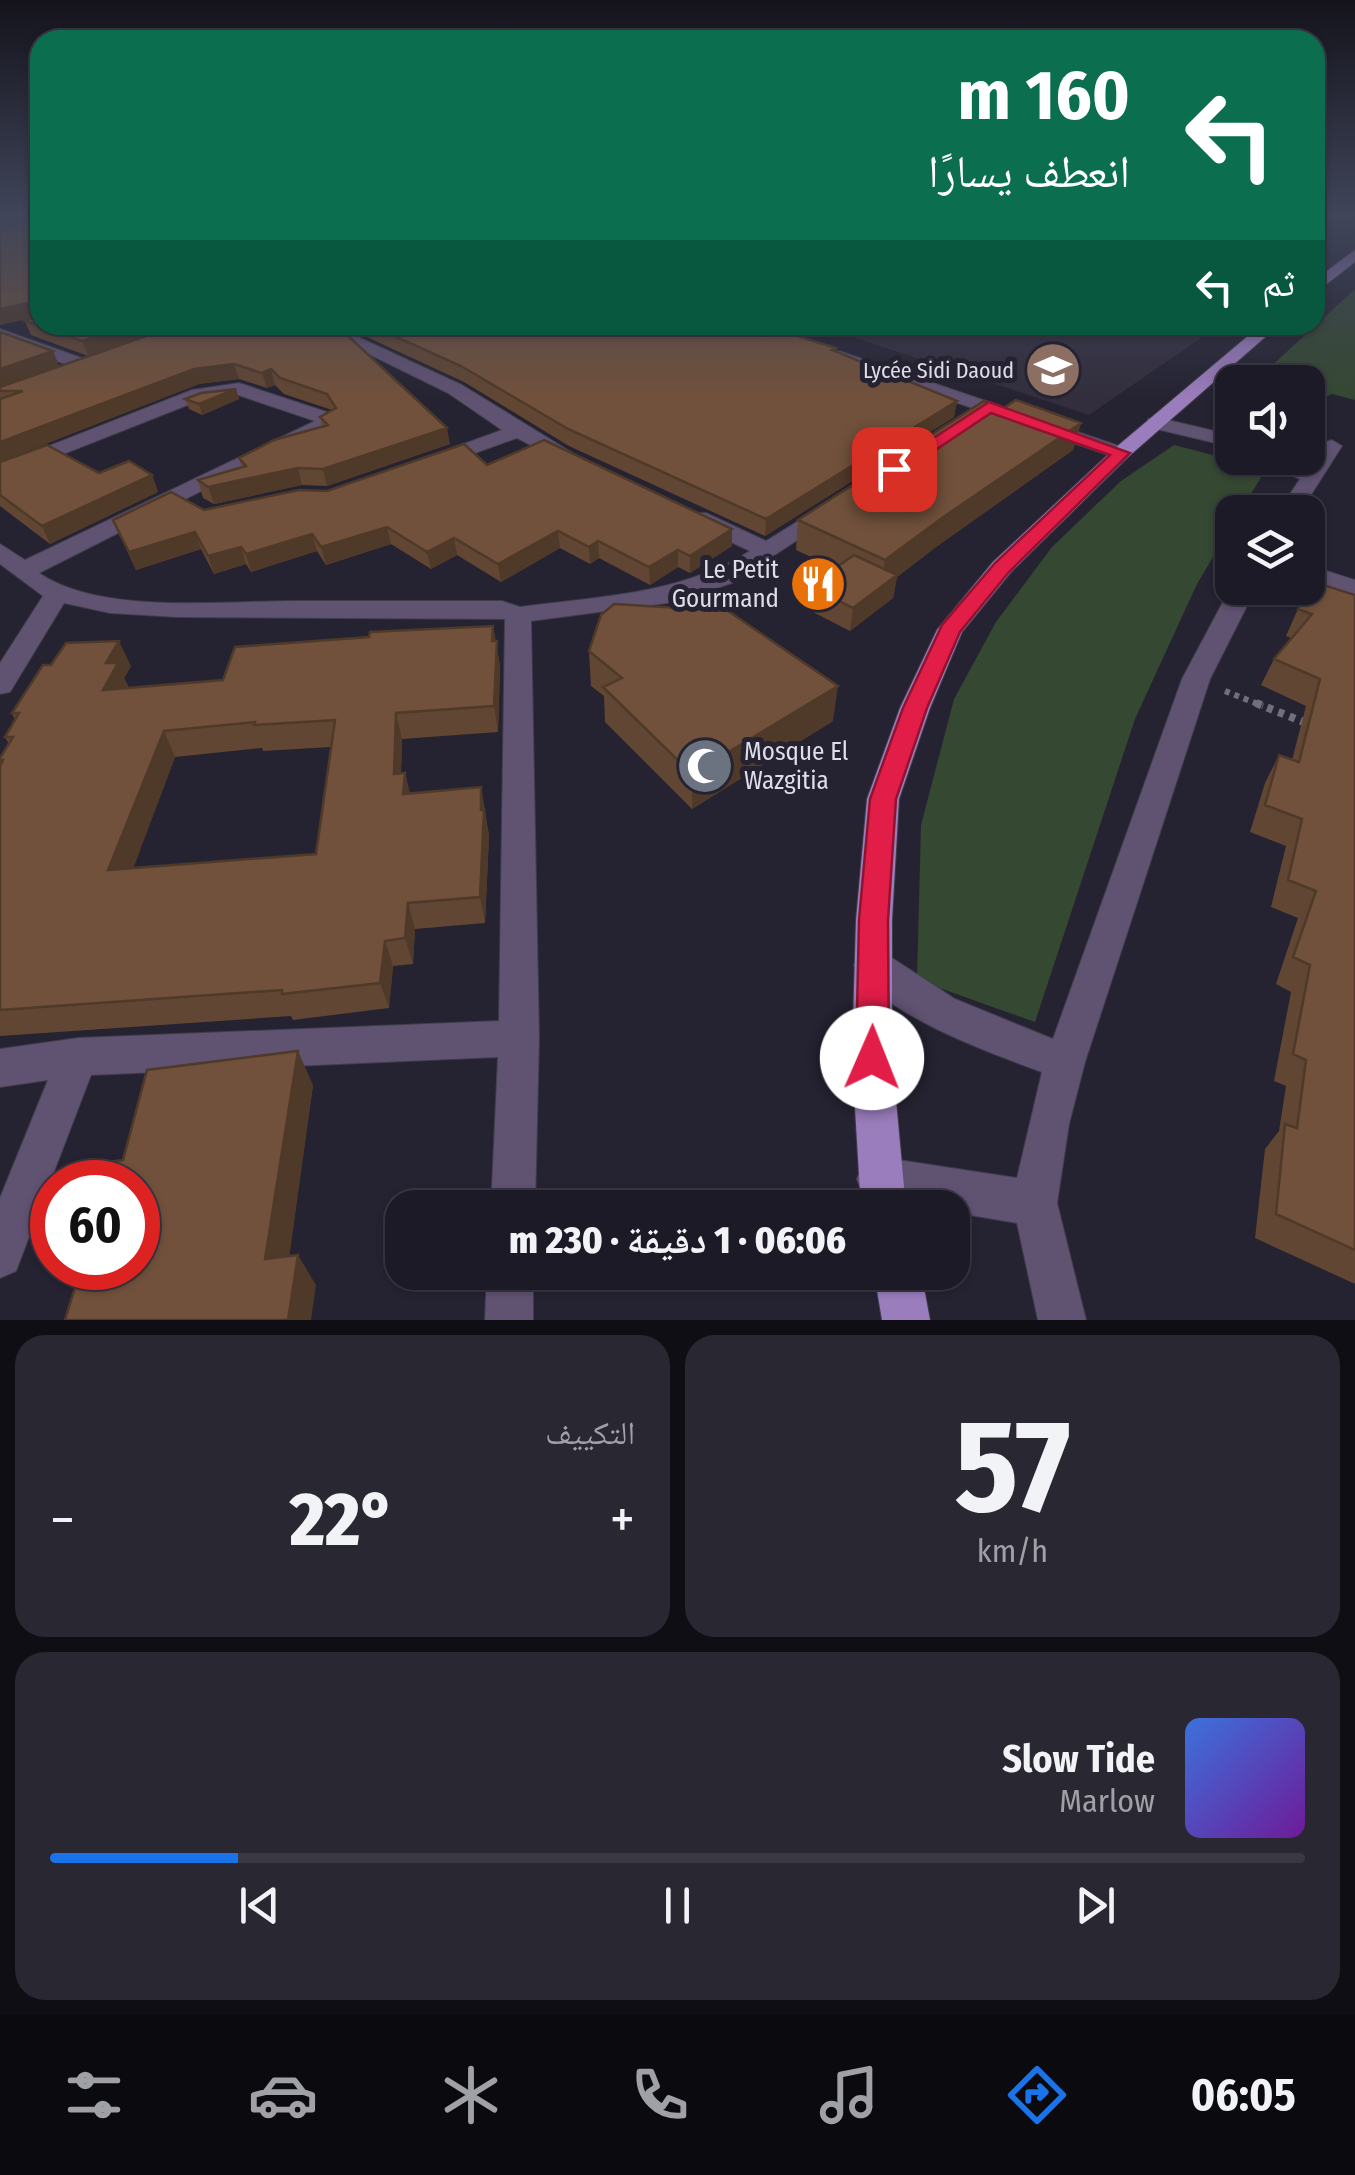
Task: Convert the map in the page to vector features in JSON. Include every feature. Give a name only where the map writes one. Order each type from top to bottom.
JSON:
[{"type":"main road","points":[[881,1190],[872,1058],[883,799],[915,708],[950,630],[1002,568],[1155,423],[1260,335]]},
{"type":"main road","points":[[900,1290],[906,1320]]},
{"type":"street","points":[[1,335],[30,326]]},
{"type":"street","points":[[1,335],[96,363],[52,378]]},
{"type":"street","points":[[340,335],[456,389],[517,431],[593,469]]},
{"type":"street","points":[[824,350],[1122,453]]},
{"type":"street","points":[[0,473],[199,394],[226,388],[239,388],[323,417],[326,423],[22,571]]},
{"type":"street","points":[[958,428],[989,407]]},
{"type":"street","points":[[1155,423],[1215,438]]},
{"type":"street","points":[[408,471],[517,431]]},
{"type":"street","points":[[1325,446],[1355,451]]},
{"type":"street","points":[[1301,495],[1332,446]]},
{"type":"street","points":[[1309,475],[1314,477]]},
{"type":"street","points":[[179,496],[200,512]]},
{"type":"street","points":[[0,551],[57,594],[110,604],[177,609],[502,609],[518,615],[675,594],[723,578],[847,500]]},
{"type":"street","points":[[681,510],[769,551]]},
{"type":"street","points":[[1325,578],[1355,588]]},
{"type":"street","points":[[0,685],[57,594]]},
{"type":"street","points":[[1062,1320],[1035,1204],[1048,1124],[1065,1062],[1196,679],[1234,605]]},
{"type":"street","points":[[514,1190],[519,1038],[518,615]]},
{"type":"street","points":[[873,966],[912,998],[942,1014],[1065,1062]]},
{"type":"street","points":[[0,1068],[78,1057],[519,1038]]},
{"type":"street","points":[[0,1255],[78,1057]]},
{"type":"street","points":[[970,1199],[1035,1204]]},
{"type":"street","points":[[509,1320],[510,1290]]},
{"type":"path","points":[[1196,679],[1320,728]]},
{"type":"shaded area","name":"Lycée Sidi Daoud","points":[[846,335],[1205,335],[1089,415]]},
{"type":"green space","points":[[1355,289],[1355,400],[1332,394],[1325,397],[1325,365],[1272,365],[1305,335],[1325,335],[1325,317]]},
{"type":"green space","points":[[1174,445],[1215,456],[1215,475],[1262,475],[1250,495],[1215,495],[1215,554],[1135,719],[1035,1022],[917,980],[921,825],[954,699],[996,622],[1052,547],[1121,481]]},
{"type":"building","points":[[0,276],[30,276],[30,303],[0,309]]},
{"type":"building","points":[[0,332],[53,351],[0,369]]},
{"type":"building","points":[[65,335],[100,335],[82,341]]},
{"type":"building","points":[[149,335],[347,335],[447,428],[323,469],[298,468],[208,487],[198,480],[246,466],[239,458],[274,440],[328,425],[320,417],[336,408],[327,394],[280,378],[271,369],[262,373],[234,364],[194,369],[0,442],[0,399],[23,391],[0,391],[0,387]]},
{"type":"building","points":[[392,335],[794,335],[836,348],[832,350],[957,401],[766,519],[568,429],[461,366]]},
{"type":"building","points":[[236,389],[199,404],[185,399],[201,393]]},
{"type":"building","points":[[1016,400],[1081,423],[885,560],[798,520],[984,401],[1002,409]]},
{"type":"building","points":[[544,440],[732,529],[690,556],[678,550],[649,567],[598,541],[589,547],[558,531],[498,564],[454,538],[427,552],[387,527],[321,547],[312,534],[246,554],[241,547],[208,556],[195,532],[129,552],[113,520],[171,492],[204,510],[299,490],[327,491],[464,444],[487,465]]},
{"type":"building","points":[[47,445],[99,473],[129,461],[152,475],[42,526],[0,495],[0,462]]},
{"type":"building","points":[[854,555],[897,575],[853,608],[810,586]]},
{"type":"building","points":[[1325,585],[1355,595],[1355,1250],[1276,1214],[1285,1124],[1297,1128],[1306,1060],[1293,1054],[1310,965],[1293,957],[1316,891],[1288,880],[1302,819],[1265,805],[1279,755],[1299,762],[1320,679],[1274,659],[1312,614],[1298,609],[1300,605],[1325,605]]},
{"type":"building","name":"Mosque El Wazgitia","points":[[614,604],[728,611],[838,686],[692,774],[603,687],[622,678],[589,651],[601,615]]},
{"type":"building","points":[[493,626],[492,641],[497,641],[494,706],[396,713],[394,774],[405,773],[403,794],[481,787],[484,810],[480,897],[408,903],[405,938],[385,941],[380,983],[282,994],[282,990],[0,1010],[0,758],[13,737],[5,737],[19,713],[12,713],[43,665],[51,665],[66,643],[119,641],[106,663],[118,663],[103,690],[223,680],[235,647],[369,637],[370,632]],"holes":[[[335,720],[316,854],[108,870],[164,731],[255,722],[254,725]]]},
{"type":"building","points":[[298,1051],[265,1259],[298,1255],[288,1320],[65,1320],[74,1290],[160,1290],[160,1160],[123,1160],[147,1070]]},
{"type":"place","name":"Lycée Sidi Daoud","points":[[1053,370]]},
{"type":"place","name":"Le Petit Gourmand","points":[[818,584]]},
{"type":"place","name":"Mosque El Wazgitia","points":[[705,766]]},
{"type":"route","points":[[872,1058],[874,920],[883,799],[915,708],[950,630],[1002,568],[1122,453],[989,407],[894,469]]}]
